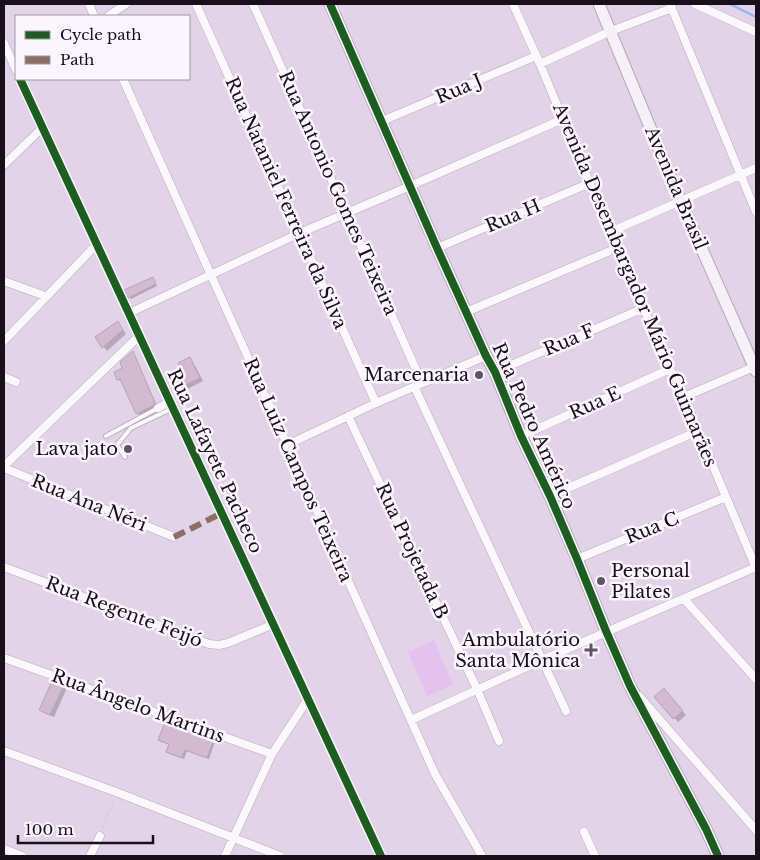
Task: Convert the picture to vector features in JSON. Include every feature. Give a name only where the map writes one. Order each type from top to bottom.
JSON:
[{"type":"street","points":[[110,15],[126,4]]},
{"type":"street","name":"Rua Nataniel Ferreira da Silva","points":[[196,4],[376,403]]},
{"type":"street","name":"Rua Antonio Gomes Teixeira","points":[[253,4],[346,213],[418,385],[566,711]]},
{"type":"street","name":"Rua Pedro Américo","points":[[330,4],[437,248],[495,372],[521,436],[550,496],[630,686],[706,829],[718,856]]},
{"type":"street","name":"Avenida Desembargador Mário Guimarães","points":[[513,4],[756,567]]},
{"type":"street","name":"Avenida Brasil","points":[[599,4],[681,202],[756,368]]},
{"type":"street","points":[[695,4],[756,32]]},
{"type":"street","points":[[540,64],[671,6],[756,212]]},
{"type":"street","points":[[4,43],[15,68]]},
{"type":"street","name":"Rua J","points":[[382,121],[536,56]]},
{"type":"street","name":"Rua Lafayete Pacheco","points":[[20,80],[382,856]]},
{"type":"street","name":"Rua Luiz Campos Teixeira","points":[[123,80],[435,774],[482,856]]},
{"type":"street","points":[[129,313],[300,233],[563,119]]},
{"type":"street","points":[[4,165],[43,127]]},
{"type":"street","points":[[610,232],[756,168]]},
{"type":"street","name":"Rua H","points":[[437,248],[590,183]]},
{"type":"street","points":[[4,341],[45,296],[97,244]]},
{"type":"street","points":[[466,312],[617,248]]},
{"type":"street","points":[[4,281],[45,296]]},
{"type":"street","name":"Rua F","points":[[495,372],[644,308]]},
{"type":"street","points":[[4,467],[140,336]]},
{"type":"street","points":[[288,445],[376,403],[486,356]]},
{"type":"street","points":[[684,397],[756,368]]},
{"type":"street","name":"Rua E","points":[[521,436],[670,369]]},
{"type":"street","points":[[4,377],[16,382]]},
{"type":"street","points":[[158,408],[172,405]]},
{"type":"street","name":"Rua Projetada B","points":[[348,416],[477,689],[499,741]]},
{"type":"street","points":[[550,496],[698,431]]},
{"type":"street","name":"Rua Ana Néri","points":[[4,467],[174,538]]},
{"type":"street","name":"Rua C","points":[[577,559],[726,497]]},
{"type":"street","name":"Rua Regente Feijó","points":[[4,566],[209,644],[220,645],[228,643],[274,624]]},
{"type":"street","points":[[411,720],[606,631],[756,567]]},
{"type":"street","points":[[684,599],[756,679]]},
{"type":"street","name":"Rua Ângelo Martins","points":[[4,658],[272,754]]},
{"type":"street","points":[[630,686],[756,830]]},
{"type":"street","points":[[225,856],[272,754],[308,699]]},
{"type":"street","points":[[4,751],[116,792],[280,856]]},
{"type":"street","points":[[584,832],[595,856]]},
{"type":"street","points":[[90,856],[100,836]]},
{"type":"street","points":[[4,849],[22,856]]},
{"type":"lane","points":[[126,457],[117,445],[132,428],[172,405]]},
{"type":"lane","points":[[106,436],[158,408]]},
{"type":"path","points":[[100,836],[116,792]]},
{"type":"shaded area","points":[[434,640],[453,685],[427,696],[408,652]]},
{"type":"building","points":[[153,277],[156,284],[128,298],[124,290]]},
{"type":"building","points":[[118,321],[123,330],[102,348],[95,337]]},
{"type":"building","points":[[133,351],[155,403],[153,406],[136,414],[120,379],[117,380],[114,372],[122,368],[120,362]]},
{"type":"building","points":[[190,357],[200,378],[175,390],[168,375],[181,369],[178,363]]},
{"type":"building","points":[[52,681],[64,685],[50,715],[39,710]]},
{"type":"building","points":[[664,688],[683,711],[673,719],[654,697]]},
{"type":"building","points":[[165,722],[214,739],[207,758],[185,750],[182,758],[166,752],[169,744],[158,740]]},
{"type":"waterway","points":[[730,4],[756,17]]},
{"type":"marked path","points":[[174,537],[222,513]]},
{"type":"cycle path","points":[[330,4],[437,248],[495,372],[521,436],[550,496],[630,686],[706,829],[718,856]]},
{"type":"cycle path","points":[[20,80],[381,856]]},
{"type":"place","name":"Marcenaria","points":[[479,375]]},
{"type":"place","name":"Lava jato","points":[[128,449]]},
{"type":"place","name":"Personal Pilates","points":[[601,581]]},
{"type":"place","name":"Ambulatório Santa Mônica","points":[[591,650]]}]
